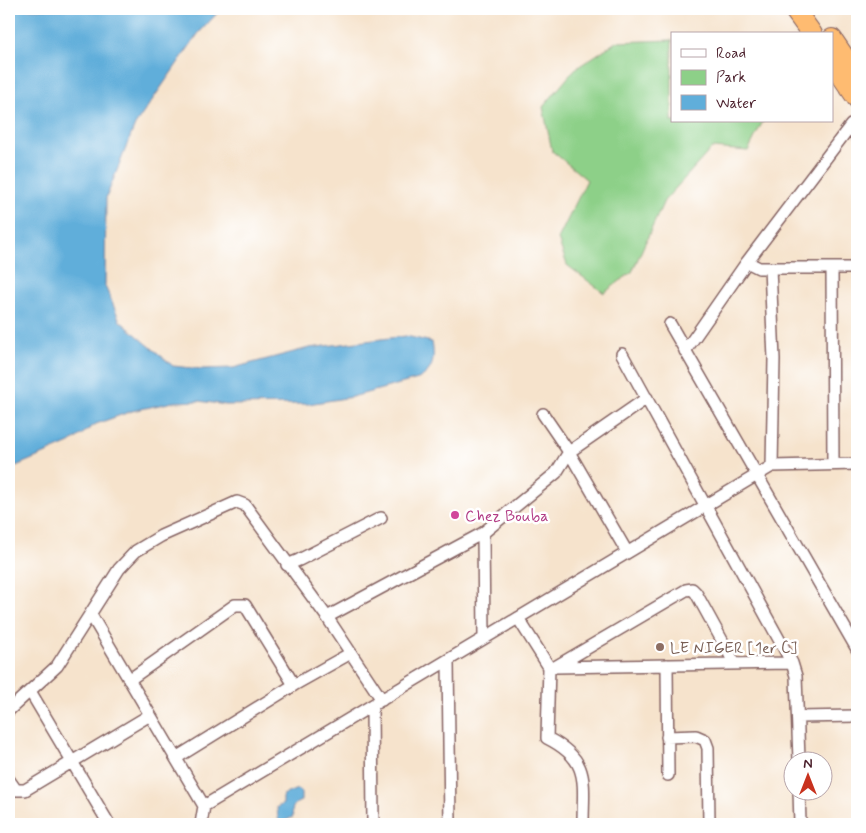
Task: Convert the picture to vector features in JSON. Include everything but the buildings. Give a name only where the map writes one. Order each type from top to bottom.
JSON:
[{"type":"highway","points":[[794,9],[811,32]]},
{"type":"highway","points":[[811,9],[827,32]]},
{"type":"highway","points":[[834,42],[857,76]]},
{"type":"highway","points":[[834,65],[857,98]]},
{"type":"street","points":[[685,352],[748,262],[851,125],[857,136]]},
{"type":"street","points":[[748,262],[759,268],[857,268]]},
{"type":"street","points":[[770,268],[774,359],[772,466]]},
{"type":"street","points":[[832,268],[833,464]]},
{"type":"street","points":[[670,324],[857,649]]},
{"type":"street","points":[[622,354],[792,663],[796,676],[799,750]]},
{"type":"street","points":[[327,617],[483,533],[556,474],[569,452],[647,398]]},
{"type":"street","points":[[543,414],[569,452],[627,552]]},
{"type":"street","points":[[204,806],[772,466],[857,464]]},
{"type":"street","points":[[9,710],[57,666],[119,569],[136,551],[160,536],[236,502],[245,505],[327,617],[351,654],[377,703],[373,824]]},
{"type":"street","points":[[287,564],[299,560],[381,518]]},
{"type":"street","points":[[483,533],[484,638]]},
{"type":"street","points":[[552,667],[686,590],[692,589],[735,664]]},
{"type":"street","points":[[130,680],[235,605],[240,604],[245,605],[294,685]]},
{"type":"street","points":[[91,615],[204,806],[201,824]]},
{"type":"street","points":[[518,618],[552,667],[547,738],[560,744],[577,761],[583,771],[584,824]]},
{"type":"street","points":[[176,758],[294,685],[351,654]]},
{"type":"street","points":[[448,660],[450,824]]},
{"type":"street","points":[[552,667],[792,663]]},
{"type":"street","points":[[667,665],[668,775]]},
{"type":"street","points":[[30,691],[109,824]]},
{"type":"street","points":[[9,780],[16,790],[21,791],[150,715]]},
{"type":"street","points":[[798,717],[857,716]]},
{"type":"street","points":[[667,737],[696,736],[705,740],[708,748],[710,824]]},
{"type":"street","points":[[799,800],[800,824]]},
{"type":"green space","points":[[671,40],[671,122],[762,122],[748,151],[712,148],[664,201],[632,272],[604,293],[567,265],[558,239],[587,180],[552,151],[543,107],[575,69],[616,42]]},
{"type":"water","points":[[9,9],[221,9],[198,34],[135,125],[106,198],[105,286],[120,321],[173,366],[202,369],[233,368],[309,348],[406,336],[432,342],[433,359],[427,372],[418,379],[352,397],[308,404],[226,405],[199,401],[173,402],[132,411],[96,424],[70,443],[9,469]]},
{"type":"water","points":[[297,789],[301,791],[301,801],[293,807],[293,817],[282,822],[278,819],[277,807],[283,804],[283,795]]},
{"type":"place","name":"Chez Bouba","points":[[455,515]]},
{"type":"place","name":"LE NIGER [1er C]","points":[[660,647]]}]
